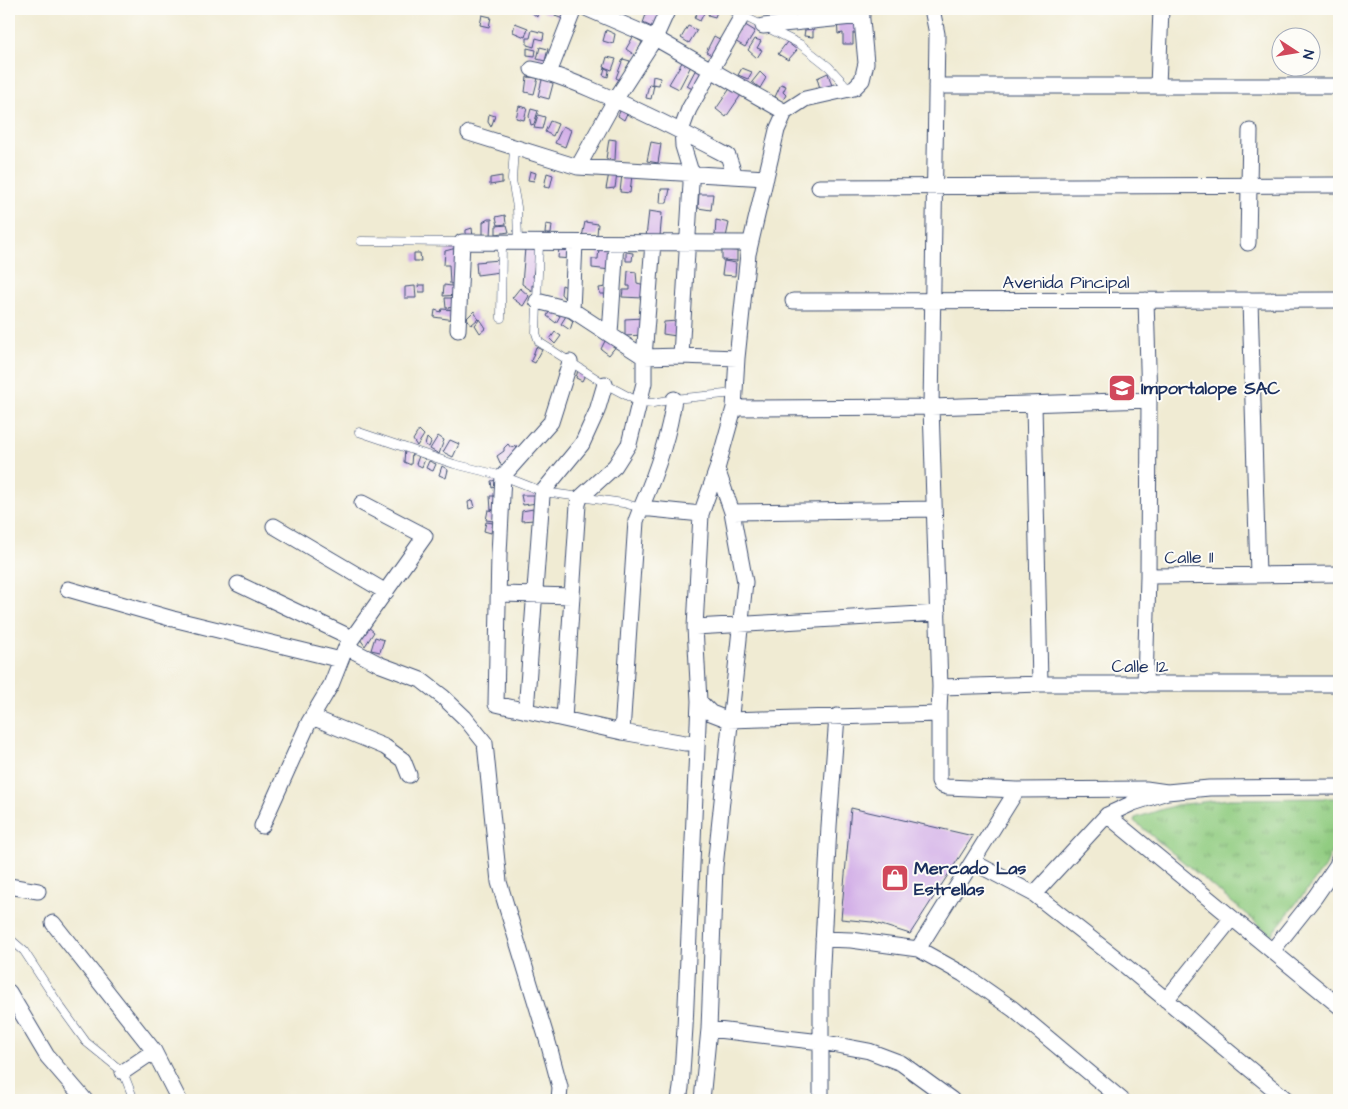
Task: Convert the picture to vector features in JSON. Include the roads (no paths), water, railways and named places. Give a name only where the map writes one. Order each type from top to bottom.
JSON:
[{"type":"street","points":[[550,73],[574,9]]},
{"type":"street","points":[[588,9],[655,38],[785,112]]},
{"type":"street","points":[[578,167],[615,100],[655,38],[668,9]]},
{"type":"street","points":[[932,9],[937,34],[931,407],[940,687],[938,714],[939,781],[941,785],[947,787],[1017,790],[1146,789],[1167,792]]},
{"type":"street","points":[[1158,86],[1161,9]]},
{"type":"street","points":[[681,356],[691,183],[683,146],[682,128],[689,109],[712,69],[736,12]]},
{"type":"street","points":[[679,1100],[685,1027],[699,701],[695,627],[701,514],[717,469],[735,401],[737,358],[748,254],[777,130],[785,112],[805,99],[854,88],[862,80],[866,63],[862,12],[763,26]]},
{"type":"street","points":[[532,69],[550,73],[615,100],[728,156],[735,176]]},
{"type":"street","points":[[936,86],[1339,86]]},
{"type":"street","points":[[1248,244],[1250,131]]},
{"type":"street","points":[[469,133],[578,167],[766,178]]},
{"type":"street","points":[[819,187],[1339,185]]},
{"type":"street","points":[[458,330],[462,242],[750,243]]},
{"type":"street","points":[[572,310],[575,243]]},
{"type":"street","points":[[610,334],[616,243]]},
{"type":"street","points":[[564,719],[580,498],[615,466],[629,444],[644,383],[644,357],[653,244]]},
{"type":"street","points":[[1146,300],[1148,576]]},
{"type":"street","points":[[1250,300],[1258,575]]},
{"type":"street","name":"Avenida Pincipal","points":[[793,301],[1339,300]]},
{"type":"street","points":[[537,301],[572,310],[644,357],[737,358]]},
{"type":"street","points":[[570,362],[551,422],[503,476],[496,704],[622,732],[685,743],[697,742]]},
{"type":"street","points":[[526,710],[542,496],[582,444],[597,411],[605,384]]},
{"type":"street","points":[[622,732],[636,520],[655,475],[670,424],[674,399]]},
{"type":"street","points":[[735,401],[931,407],[1148,400]]},
{"type":"street","points":[[1034,404],[1040,684]]},
{"type":"street","points":[[702,1100],[709,1029],[715,868],[729,720],[745,582],[732,512],[717,469]]},
{"type":"street","points":[[262,826],[312,718],[331,686],[346,648],[425,536],[362,503]]},
{"type":"street","points":[[641,508],[701,514]]},
{"type":"street","points":[[732,512],[934,509]]},
{"type":"street","points":[[274,526],[386,592]]},
{"type":"street","name":"Calle 11","points":[[1146,685],[1148,576],[1339,574]]},
{"type":"street","points":[[238,584],[346,648],[421,680],[444,697],[465,718],[485,743],[499,882],[549,1046],[560,1088],[559,1100]]},
{"type":"street","points":[[68,589],[173,619],[346,648]]},
{"type":"street","points":[[499,594],[572,596]]},
{"type":"street","points":[[695,627],[938,613]]},
{"type":"street","name":"Calle 12","points":[[940,687],[1040,684],[1339,684]]},
{"type":"street","points":[[699,701],[711,713],[729,720],[938,714]]},
{"type":"street","points":[[821,1100],[823,939],[837,716]]},
{"type":"street","points":[[312,718],[385,747],[403,760],[408,775]]},
{"type":"street","points":[[1034,894],[1107,815],[1133,803],[1167,792],[1208,788],[1339,787]]},
{"type":"street","points":[[918,949],[1017,790]]},
{"type":"street","points":[[1107,815],[1339,1006]]},
{"type":"street","points":[[1272,951],[1315,897],[1337,865],[1339,859]]},
{"type":"street","points":[[972,862],[1034,894],[1166,1000],[1282,1099]]},
{"type":"street","points":[[9,886],[38,891]]},
{"type":"street","points":[[1166,1000],[1232,918]]},
{"type":"street","points":[[53,923],[154,1051],[179,1100]]},
{"type":"street","points":[[823,939],[851,940],[918,949],[963,974],[1013,1009],[1122,1100]]},
{"type":"street","points":[[9,992],[47,1056],[85,1100]]},
{"type":"street","points":[[709,1029],[821,1042],[869,1051],[900,1063],[952,1100]]},
{"type":"street","points":[[123,1072],[154,1051]]},
{"type":"lane","points":[[736,12],[800,44],[829,67],[850,90]]},
{"type":"lane","points":[[514,148],[512,180],[518,243]]},
{"type":"lane","points":[[361,242],[462,242]]},
{"type":"lane","points":[[501,318],[502,243]]},
{"type":"lane","points":[[539,243],[536,333],[540,342],[605,384],[639,402],[653,403],[674,399],[735,401]]},
{"type":"lane","points":[[358,432],[454,464],[503,476],[544,492],[623,503],[641,508]]},
{"type":"lane","points":[[9,938],[24,951],[86,1042],[123,1072],[134,1100]]},
{"type":"place","name":"Importalope SAC","points":[[1122,388]]},
{"type":"place","name":"Mercado Las Estrellas","points":[[895,878]]}]
